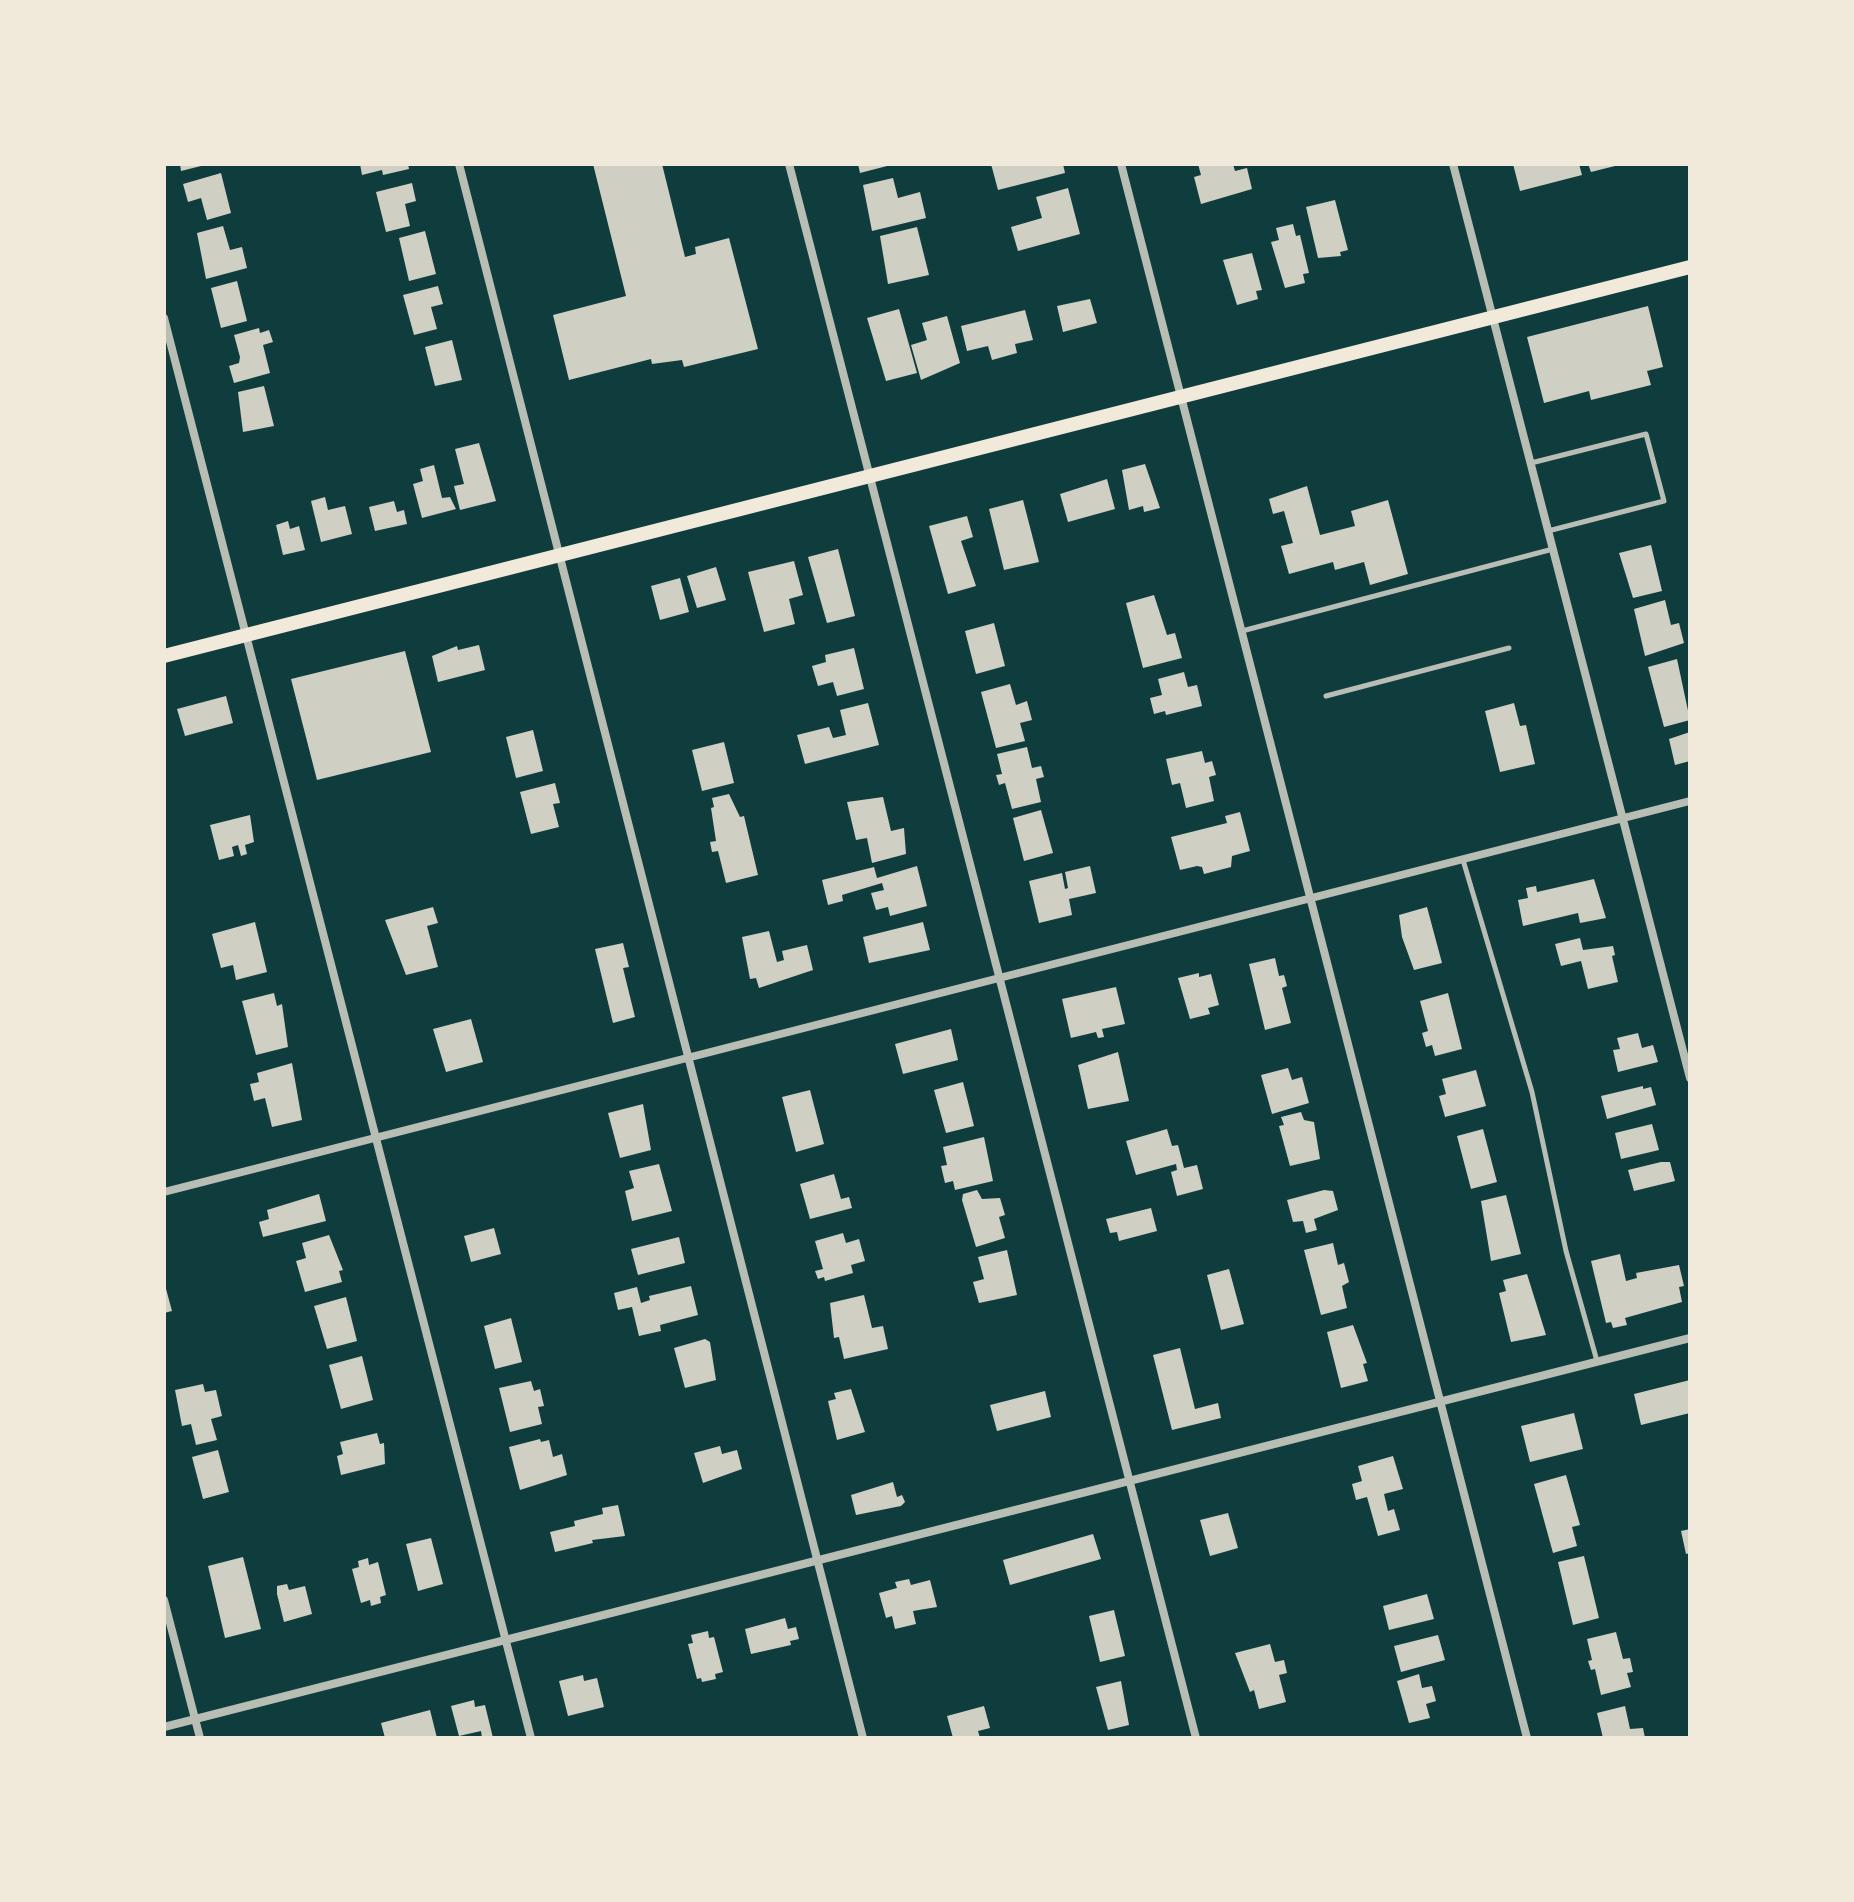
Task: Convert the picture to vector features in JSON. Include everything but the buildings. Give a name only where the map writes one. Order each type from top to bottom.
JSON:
[{"type":"main road","points":[[164,656],[1690,267]]},
{"type":"street","points":[[459,164],[863,1738]]},
{"type":"street","points":[[789,164],[1196,1738]]},
{"type":"street","points":[[1121,164],[1527,1738]]},
{"type":"street","points":[[1453,164],[1690,1078]]},
{"type":"street","points":[[164,318],[531,1738]]},
{"type":"street","points":[[164,1192],[1690,801]]},
{"type":"street","points":[[164,1727],[1690,1338]]},
{"type":"street","points":[[164,1600],[200,1738]]},
{"type":"lane","points":[[1531,463],[1646,434],[1664,501],[1548,531]]},
{"type":"lane","points":[[1241,631],[1553,549]]},
{"type":"lane","points":[[1326,696],[1509,648]]},
{"type":"lane","points":[[1463,859],[1532,1092],[1566,1251],[1597,1361]]}]
